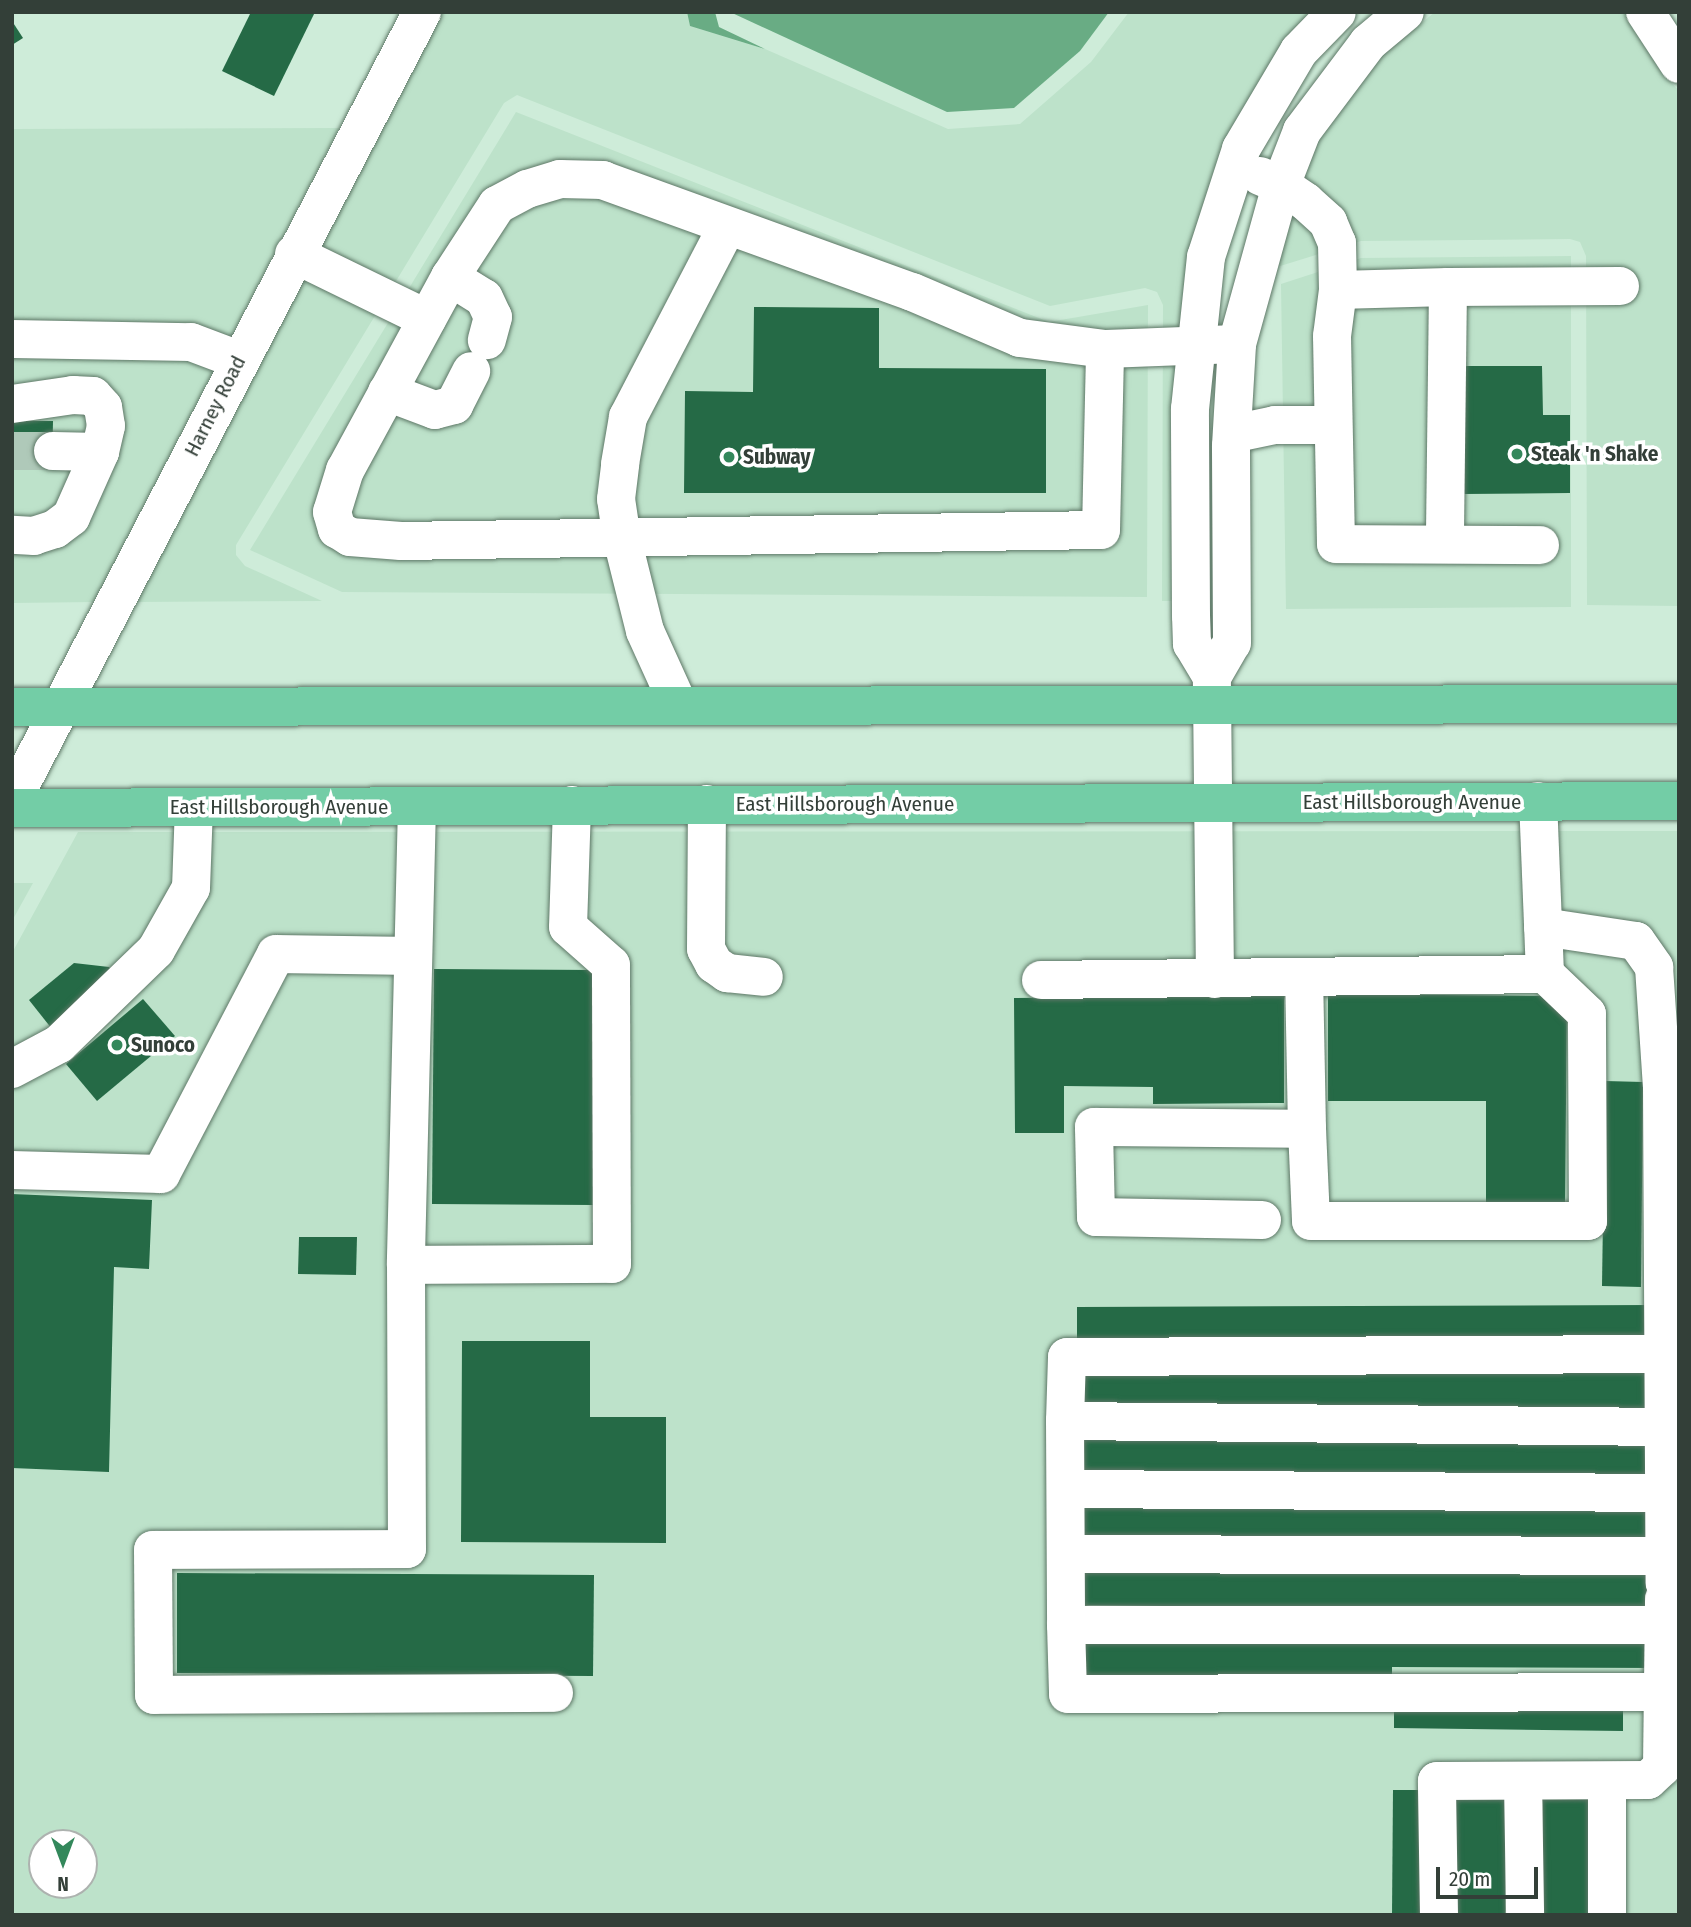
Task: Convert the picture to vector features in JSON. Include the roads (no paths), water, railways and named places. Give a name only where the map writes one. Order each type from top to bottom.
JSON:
[{"type":"main road","points":[[12,707],[679,706],[1213,691],[1679,704]]},
{"type":"main road","name":"East Hillsborough Avenue","points":[[12,808],[1679,801]]},
{"type":"street","name":"Harney Road","points":[[12,801],[422,12]]},
{"type":"street","points":[[1213,691],[1192,644],[1190,409],[1206,257],[1241,149],[1299,51],[1337,12]]},
{"type":"street","points":[[1215,979],[1213,691],[1233,643],[1232,434],[1237,344],[1281,185],[1302,131],[1368,43],[1405,12]]},
{"type":"street","points":[[1645,12],[1679,64]]},
{"type":"street","points":[[1236,166],[1281,185],[1328,222],[1337,243],[1338,290],[1332,336],[1336,544],[1540,545]]},
{"type":"street","points":[[1105,349],[1101,530],[401,541],[350,537],[337,529],[332,512],[345,470],[450,277],[497,205],[527,189],[561,179],[603,180],[912,292],[1020,338],[1105,349],[1237,344]]},
{"type":"street","points":[[679,706],[645,631],[622,539],[616,499],[628,417],[727,227]]},
{"type":"street","points":[[294,254],[427,318]]},
{"type":"street","points":[[387,392],[435,410],[454,405],[479,355],[493,317],[484,298],[450,277]]},
{"type":"street","points":[[1338,290],[1620,286]]},
{"type":"street","points":[[1445,544],[1448,287]]},
{"type":"street","points":[[12,339],[191,342],[239,360]]},
{"type":"street","points":[[12,405],[73,395],[93,396],[103,407],[106,426],[100,452],[71,517],[55,529],[34,536],[12,536]]},
{"type":"street","points":[[1232,434],[1275,425],[1332,425]]},
{"type":"street","points":[[53,451],[100,452]]},
{"type":"street","points":[[1304,978],[1311,1221],[1588,1221],[1587,1014],[1545,974],[1538,801]]},
{"type":"street","points":[[707,804],[706,949],[714,964],[727,972],[764,977]]},
{"type":"street","points":[[405,1265],[612,1264],[611,965],[568,927],[572,805]]},
{"type":"street","points":[[417,806],[405,1265],[407,1549],[153,1550],[153,1695],[554,1693]]},
{"type":"street","points":[[12,1069],[60,1044],[156,950],[191,888],[194,807]]},
{"type":"street","points":[[1439,1915],[1437,1781],[1648,1780],[1662,1767],[1664,1625],[1669,1574],[1664,1493],[1664,1354],[1671,1096],[1654,967],[1636,941],[1543,927]]},
{"type":"street","points":[[12,1170],[161,1174],[276,954],[413,956]]},
{"type":"street","points":[[1041,980],[1545,974]]},
{"type":"street","points":[[1262,1220],[1096,1217],[1094,1127],[1307,1129]]},
{"type":"street","points":[[1664,1354],[1067,1357],[1065,1421],[1068,1694],[1664,1692]]},
{"type":"street","points":[[1065,1421],[1664,1427]]},
{"type":"street","points":[[1066,1489],[1664,1493]]},
{"type":"street","points":[[1066,1555],[1669,1574]]},
{"type":"street","points":[[1066,1625],[1664,1625]]},
{"type":"street","points":[[1523,1781],[1525,1915]]},
{"type":"street","points":[[1607,1781],[1607,1915]]},
{"type":"tunnel","points":[[12,451],[53,451]]},
{"type":"place","name":"Steak 'n Shake","points":[[1517,454]]},
{"type":"place","name":"Subway","points":[[729,457]]},
{"type":"place","name":"Sunoco","points":[[117,1045]]}]
